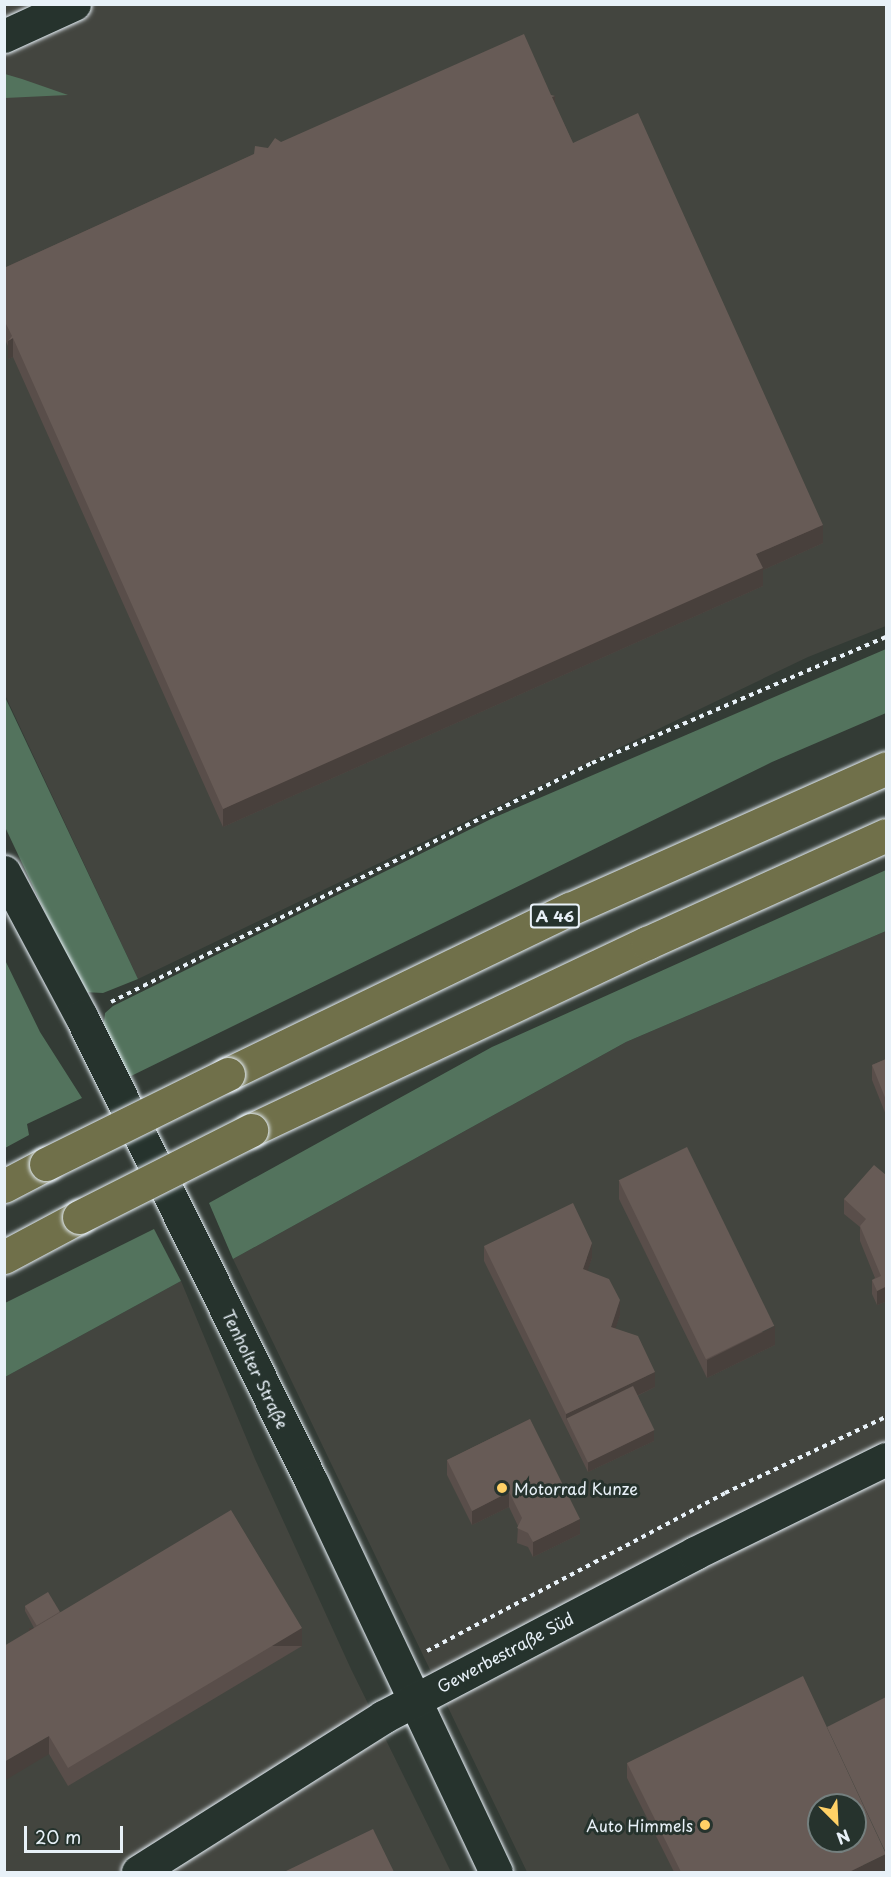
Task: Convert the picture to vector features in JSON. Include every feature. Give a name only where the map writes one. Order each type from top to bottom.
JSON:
[{"type":"highway","name":"A 46","points":[[4,1186],[228,1074],[570,909],[886,768]]},
{"type":"highway","points":[[4,1257],[251,1130],[647,942],[886,835]]},
{"type":"street","points":[[4,36],[74,4]]},
{"type":"street","name":"Tenholter Straße","points":[[4,872],[81,1016],[416,1699],[496,1872]]},
{"type":"street","name":"Gewerbestraße Süd","points":[[138,1872],[327,1750],[416,1699],[695,1553],[886,1459]]},
{"type":"path","points":[[81,1016],[592,763],[886,637]]},
{"type":"path","points":[[400,1666],[500,1610],[725,1493],[886,1417]]},
{"type":"shaded area","points":[[4,5],[886,5],[886,626],[808,657],[138,979],[5,695]]},
{"type":"shaded area","points":[[886,931],[886,1872],[527,1872],[233,1259],[626,1042]]},
{"type":"shaded area","points":[[181,1281],[255,1459],[351,1669],[451,1872],[5,1872],[5,1377]]},
{"type":"green space","points":[[5,74],[22,79],[68,95],[5,98]]},
{"type":"green space","points":[[886,649],[886,713],[772,762],[127,1078],[103,1030],[105,1013],[113,1006],[493,818]]},
{"type":"green space","points":[[4,695],[138,979],[103,993],[83,992],[5,827]]},
{"type":"green space","points":[[886,870],[886,931],[626,1042],[233,1259],[209,1203],[492,1047]]},
{"type":"green space","points":[[5,960],[40,1032],[82,1098],[27,1124],[29,1135],[5,1148]]},
{"type":"green space","points":[[154,1229],[181,1281],[5,1377],[5,1303]]},
{"type":"building","points":[[524,34],[551,95],[555,96],[552,97],[573,143],[638,113],[823,525],[756,554],[763,568],[223,809],[13,338],[8,341],[12,336],[4,320],[4,268],[254,154],[255,146],[268,148],[275,138],[281,142]]},
{"type":"building","points":[[886,1059],[886,1100],[872,1065]]},
{"type":"building","points":[[687,1147],[774,1326],[706,1359],[619,1180]]},
{"type":"building","points":[[874,1165],[886,1175],[886,1289],[885,1287],[877,1291],[872,1280],[881,1276],[860,1226],[866,1219],[844,1199]]},
{"type":"building","points":[[573,1203],[592,1243],[583,1269],[609,1279],[620,1300],[611,1327],[638,1336],[655,1372],[566,1414],[484,1246]]},
{"type":"building","points":[[633,1386],[654,1430],[588,1462],[566,1418]]},
{"type":"building","points":[[530,1419],[580,1519],[533,1542],[528,1533],[517,1528],[522,1518],[509,1492],[472,1511],[447,1460]]},
{"type":"building","points":[[231,1510],[302,1628],[68,1768],[49,1736],[4,1762],[4,1646]]},
{"type":"building","points":[[48,1592],[60,1612],[37,1626],[25,1606]]},
{"type":"building","points":[[803,1676],[858,1793],[807,1793],[807,1853],[867,1853],[867,1813],[886,1854],[849,1872],[681,1872],[627,1763]]},
{"type":"building","points":[[886,1697],[886,1853],[867,1812],[867,1793],[858,1793],[827,1727]]},
{"type":"building","points":[[373,1829],[394,1872],[284,1872]]},
{"type":"place","name":"Motorrad Kunze","points":[[502,1488]]},
{"type":"place","name":"Auto Himmels","points":[[705,1825]]}]
